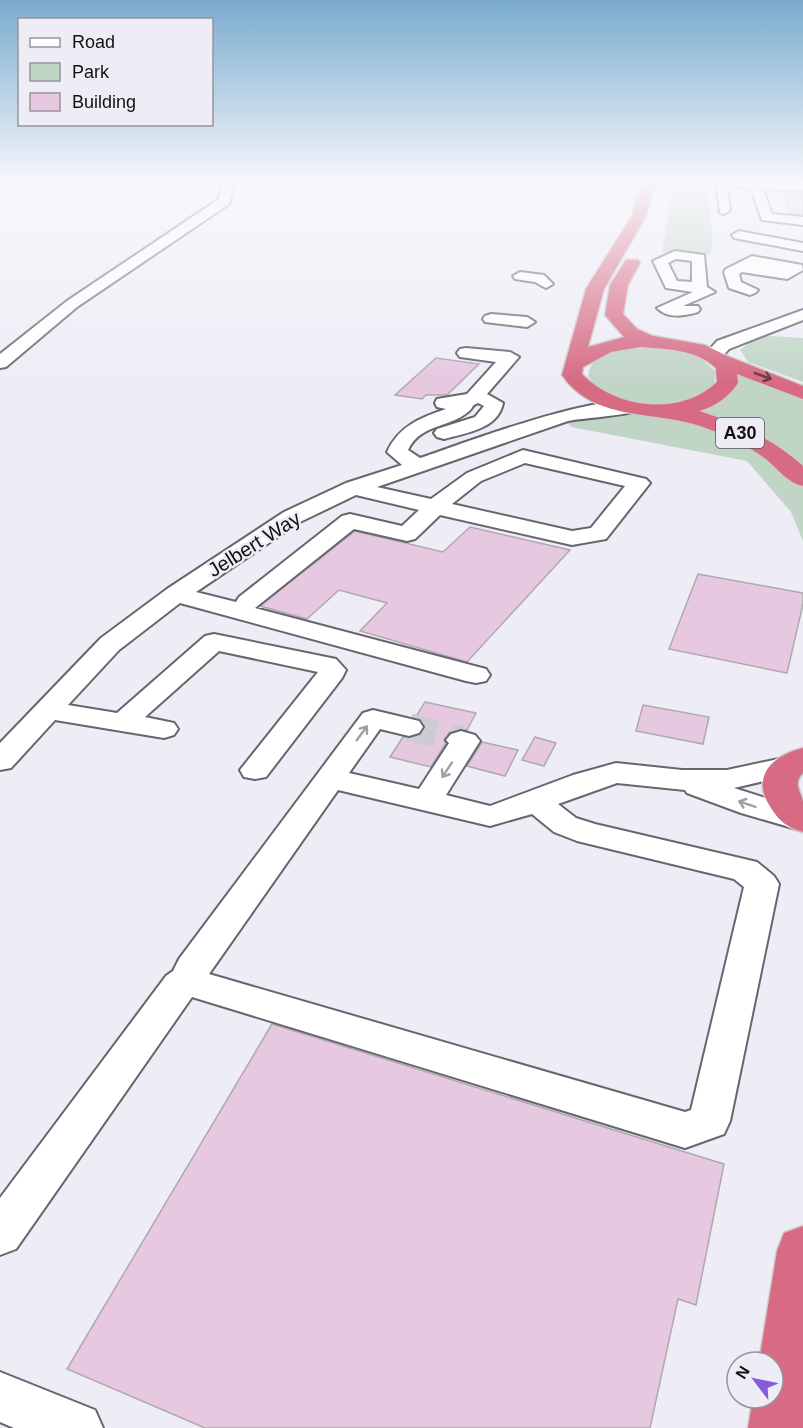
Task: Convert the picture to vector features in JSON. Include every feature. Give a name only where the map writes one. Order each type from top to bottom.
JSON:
[{"type":"highway","points":[[620,248],[595,289],[573,365],[572,375],[581,388],[608,402],[633,408],[666,409],[702,404],[728,383],[728,371],[717,358]]},
{"type":"highway","points":[[640,249],[619,285],[614,315],[630,333],[717,358],[803,393]]},
{"type":"highway","points":[[573,365],[588,353],[604,347],[655,342]]},
{"type":"highway","name":"A30","points":[[666,409],[729,427],[787,463],[803,479]]},
{"type":"highway","points":[[797,760],[780,777],[779,790],[786,804],[803,820]]},
{"type":"highway","points":[[778,1428],[803,1251]]},
{"type":"street","points":[[0,363],[72,304],[156,248]]},
{"type":"street","points":[[701,290],[701,259],[675,255],[665,263],[671,285],[701,290],[740,294],[760,286],[793,290]]},
{"type":"street","points":[[740,294],[731,272],[741,267]]},
{"type":"street","points":[[520,276],[539,278],[546,284]]},
{"type":"street","points":[[692,309],[679,312],[665,308],[701,290]]},
{"type":"street","points":[[717,358],[723,345],[803,315]]},
{"type":"street","points":[[491,319],[526,322]]},
{"type":"street","points":[[770,328],[803,336]]},
{"type":"street","points":[[655,342],[703,343],[740,339]]},
{"type":"street","points":[[437,426],[464,406],[509,358],[466,353]]},
{"type":"street","name":"Jelbert Way","points":[[563,416],[581,402],[584,395],[581,388]]},
{"type":"street","points":[[418,466],[403,457],[398,449],[406,437],[437,426],[482,421],[492,412],[494,404],[488,399],[468,400]]},
{"type":"street","name":"Jelbert Way","points":[[0,761],[110,644],[176,594],[292,517],[354,488],[563,416],[592,410],[633,408]]},
{"type":"street","points":[[248,602],[350,521],[407,534],[435,507],[474,477],[523,456],[639,483],[598,534],[572,537],[435,507],[354,488]]},
{"type":"street","points":[[176,594],[476,675]]},
{"type":"street","points":[[124,721],[214,642],[326,665],[332,670],[328,678],[255,770]]},
{"type":"street","points":[[48,710],[164,729]]},
{"type":"street","points":[[0,1234],[179,986],[189,978],[192,969],[373,718],[409,728]]},
{"type":"street","points":[[426,802],[465,741],[461,740]]},
{"type":"street","points":[[329,778],[490,816],[536,802],[584,782],[616,773],[682,780],[727,780],[797,760]]},
{"type":"street","points":[[682,780],[753,806],[803,820]]},
{"type":"street","points":[[189,978],[206,987],[685,1130],[709,1121],[762,884],[745,870],[580,830],[557,820],[536,802]]},
{"type":"street","points":[[0,1397],[77,1428]]},
{"type":"green space","points":[[663,248],[712,248],[710,255],[662,252]]},
{"type":"green space","points":[[768,336],[803,338],[803,382],[748,362],[740,350],[749,343]]},
{"type":"green space","points":[[656,346],[680,351],[702,360],[715,371],[714,385],[684,400],[648,404],[614,397],[588,376],[591,366],[605,353],[625,348]]},
{"type":"green space","points":[[726,367],[803,393],[803,541],[791,512],[747,461],[571,427],[563,416],[649,410],[717,394]]},
{"type":"building","points":[[436,358],[479,364],[447,395],[426,395],[422,399],[395,395]]},
{"type":"building","points":[[470,527],[570,550],[467,662],[360,631],[387,603],[339,590],[307,619],[260,606],[355,531],[443,552]]},
{"type":"building","points":[[698,574],[803,593],[803,604],[787,673],[669,649]]},
{"type":"building","points":[[425,702],[476,713],[467,730],[460,729],[449,733],[444,740],[446,743],[431,767],[390,757],[403,737],[420,735],[425,728],[421,720],[415,718]]},
{"type":"building","points":[[643,705],[709,717],[703,744],[636,731]]},
{"type":"building","points":[[535,737],[556,743],[544,766],[522,760]]},
{"type":"building","points":[[482,742],[518,750],[505,776],[467,766]]},
{"type":"building","points":[[272,1024],[724,1164],[696,1305],[678,1299],[650,1428],[205,1428],[67,1369]]},
{"type":"tunnel","points":[[409,727],[461,740]]}]
